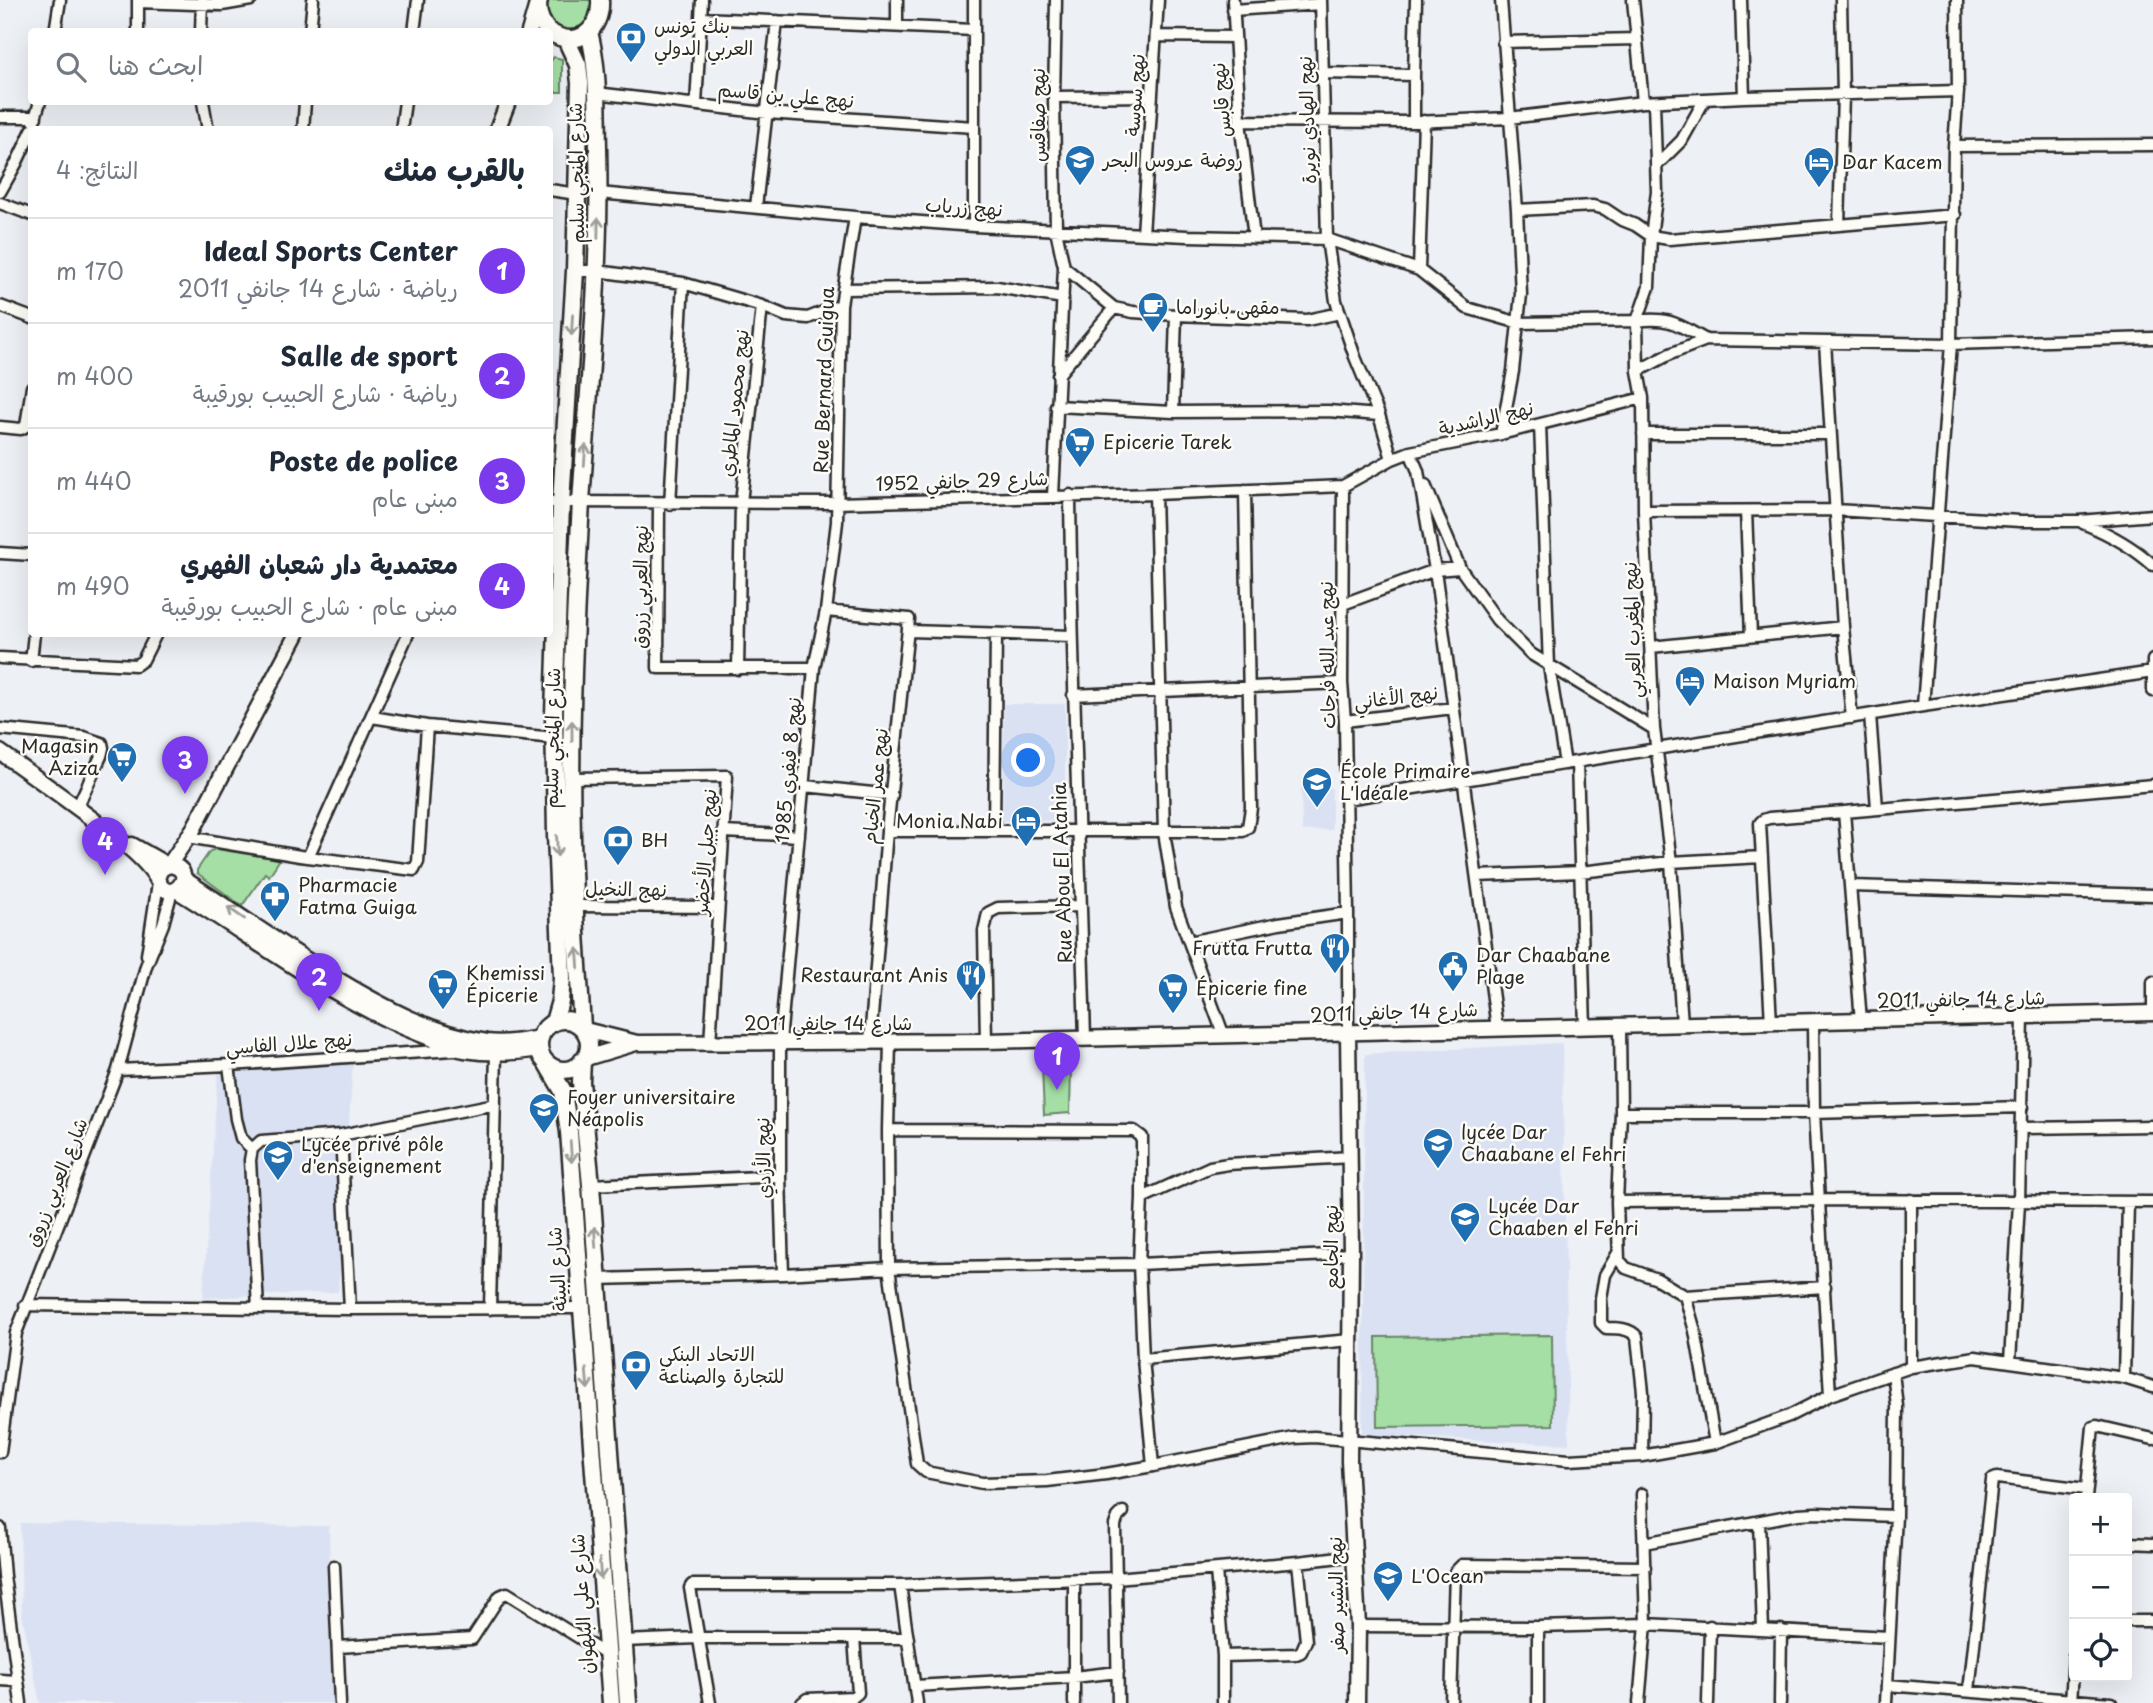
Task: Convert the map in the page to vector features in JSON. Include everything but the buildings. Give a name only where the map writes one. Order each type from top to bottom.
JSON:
[{"type":"main road","points":[[554,35],[582,37],[589,32],[597,24],[601,13],[600,0]]},
{"type":"main road","name":"شارع المنجي سليم","points":[[538,1],[538,13],[547,28]]},
{"type":"main road","name":"شارع المنجي سليم","points":[[583,1028],[575,905],[572,713],[581,503],[598,271],[595,55],[589,32]]},
{"type":"main road","name":"شارع المنجي سليم","points":[[554,35],[578,65],[580,83],[575,271],[555,502],[556,835],[562,978],[560,1001],[554,1022]]},
{"type":"main road","points":[[564,1019],[574,1021],[583,1028],[590,1044],[584,1059],[569,1070],[561,1070],[547,1064],[540,1044],[546,1027],[564,1019]]},
{"type":"main road","name":"شارع البيئة","points":[[584,1059],[581,1082],[591,1185],[613,1503]]},
{"type":"main road","name":"شارع البيئة","points":[[547,1064],[563,1091],[572,1157],[596,1501]]},
{"type":"main road","name":"شارع علي البلهوان","points":[[596,1501],[611,1703]]},
{"type":"main road","name":"شارع علي البلهوان","points":[[613,1503],[628,1703]]},
{"type":"street","points":[[56,28],[60,0]]},
{"type":"street","points":[[138,28],[138,1],[202,1],[222,5],[251,0]]},
{"type":"street","points":[[310,28],[313,0]]},
{"type":"street","points":[[414,28],[418,0]]},
{"type":"street","points":[[696,104],[702,0]]},
{"type":"street","points":[[897,0],[897,26]]},
{"type":"street","points":[[974,0],[974,226]]},
{"type":"street","name":"نهج صفاقس","points":[[1053,496],[1063,298],[1063,267],[1056,230],[1056,0]]},
{"type":"street","name":"نهج سوسة","points":[[1143,234],[1158,0]]},
{"type":"street","points":[[1416,0],[1419,270],[1466,308],[1519,323],[1637,321],[1655,318],[1675,322],[1706,340]]},
{"type":"street","points":[[1501,0],[1521,294],[1513,371],[1501,434]]},
{"type":"street","name":"نهج المغرب العربي","points":[[1633,0],[1656,166],[1657,192],[1651,236],[1649,287],[1637,321],[1637,371],[1643,398],[1644,511],[1654,729],[1671,862],[1682,1024]]},
{"type":"street","points":[[1741,0],[1744,97]]},
{"type":"street","points":[[1839,225],[1843,95],[1841,0]]},
{"type":"street","points":[[1923,706],[1951,344],[1954,146],[1958,92],[1957,0]]},
{"type":"street","points":[[201,28],[202,1]]},
{"type":"street","points":[[530,28],[538,1]]},
{"type":"street","points":[[1233,5],[1321,2]]},
{"type":"street","name":"نهج الهادي نويرة","points":[[1321,2],[1327,239],[1336,300],[1355,357],[1379,415],[1392,459]]},
{"type":"street","name":"نهج قابس","points":[[1233,5],[1240,121],[1254,238]]},
{"type":"street","points":[[701,18],[974,30]]},
{"type":"street","points":[[756,207],[777,21]]},
{"type":"street","points":[[1156,36],[1234,37]]},
{"type":"street","points":[[1503,42],[1637,39]]},
{"type":"street","points":[[1323,73],[1415,75]]},
{"type":"street","points":[[1240,121],[1419,122],[1509,118],[1648,102],[1958,92]]},
{"type":"street","name":"نهج علي بن قاسم","points":[[596,93],[767,113],[974,127]]},
{"type":"street","points":[[1054,97],[1152,96]]},
{"type":"street","points":[[1656,166],[1682,140],[1706,99]]},
{"type":"street","points":[[33,126],[39,105]]},
{"type":"street","points":[[204,105],[207,126]]},
{"type":"street","points":[[303,126],[305,105]]},
{"type":"street","points":[[402,126],[405,105]]},
{"type":"street","points":[[499,126],[507,105]]},
{"type":"street","points":[[0,117],[36,117]]},
{"type":"street","points":[[0,192],[28,139]]},
{"type":"street","points":[[1954,146],[2153,145]]},
{"type":"street","points":[[553,190],[577,194]]},
{"type":"street","name":"نهج زرياب","points":[[599,193],[974,226],[1327,239],[1419,270]]},
{"type":"street","points":[[0,202],[28,213]]},
{"type":"street","points":[[1517,210],[1592,206],[1605,209],[1651,236],[1668,239],[1955,215]]},
{"type":"street","name":"Rue Bernard Guigua","points":[[837,503],[841,305],[855,217]]},
{"type":"street","points":[[1063,267],[1114,308],[1133,312],[1307,320],[1340,313]]},
{"type":"street","points":[[575,271],[598,271],[683,283],[762,306],[786,316],[808,318],[841,305]]},
{"type":"street","name":"نهج العربي زروق","points":[[683,283],[664,504],[657,667],[738,669]]},
{"type":"street","points":[[843,289],[997,287],[1063,298]]},
{"type":"street","points":[[0,306],[28,316]]},
{"type":"street","name":"نهج محمود الماطري","points":[[738,669],[741,503],[762,306]]},
{"type":"street","points":[[1058,375],[1114,308]]},
{"type":"street","points":[[1173,412],[1176,315]]},
{"type":"street","points":[[1637,371],[1706,340],[1951,344],[2153,338]]},
{"type":"street","points":[[1825,342],[1843,627],[1852,718]]},
{"type":"street","name":"نهج الراشدية","points":[[1343,486],[1410,452],[1501,434],[1643,398]]},
{"type":"street","points":[[1056,406],[1173,412],[1328,411],[1379,415]]},
{"type":"street","points":[[0,427],[21,429],[26,426],[28,413]]},
{"type":"street","points":[[1540,424],[1549,666],[1565,764]]},
{"type":"street","points":[[1643,434],[1830,434]]},
{"type":"street","points":[[1410,452],[1460,568],[1497,620],[1531,654],[1654,729]]},
{"type":"street","points":[[1418,471],[1435,570],[1497,1028]]},
{"type":"street","name":"شارع 29 جانفي 1952","points":[[555,502],[837,503],[1343,486]]},
{"type":"street","name":"نهج عبد الله فرحات","points":[[1343,486],[1342,683],[1345,721],[1348,1034]]},
{"type":"street","points":[[887,831],[1164,832],[1243,831],[1248,827],[1251,815],[1250,688],[1245,490]]},
{"type":"street","points":[[1155,494],[1164,832],[1174,900],[1224,1036]]},
{"type":"street","name":"Rue Abou El Atahia","points":[[1070,495],[1073,695],[1080,832],[1085,1039]]},
{"type":"street","name":"نهج 8 فيفري 1985","points":[[780,1042],[814,668],[826,611],[837,503]]},
{"type":"street","points":[[1644,511],[1835,510],[2079,522],[2153,515]]},
{"type":"street","points":[[1746,511],[1751,636]]},
{"type":"street","points":[[2079,522],[2112,535],[2153,565]]},
{"type":"street","points":[[0,553],[28,555]]},
{"type":"street","points":[[1343,604],[1435,570],[1460,568]]},
{"type":"street","points":[[826,611],[909,619],[908,631],[1072,636]]},
{"type":"street","points":[[1651,647],[1843,627]]},
{"type":"street","name":"نهج عمر الخيام","points":[[870,1041],[887,831],[908,631]]},
{"type":"street","points":[[994,830],[996,634]]},
{"type":"street","points":[[31,661],[34,637]]},
{"type":"street","points":[[0,657],[31,661],[136,665],[144,660],[155,637]]},
{"type":"street","points":[[158,881],[161,869],[168,865],[194,828],[295,637]]},
{"type":"street","points":[[308,857],[407,637]]},
{"type":"street","points":[[2153,660],[2153,691]]},
{"type":"street","points":[[738,669],[814,668]]},
{"type":"street","points":[[1346,799],[1923,706],[2153,672]]},
{"type":"street","points":[[1073,695],[1342,683]]},
{"type":"street","name":"نهج الأغاني","points":[[1345,721],[1452,708]]},
{"type":"street","points":[[1870,715],[1877,808]]},
{"type":"street","points":[[372,717],[427,726],[555,738]]},
{"type":"street","points":[[194,838],[308,857],[414,870],[427,726]]},
{"type":"street","points":[[0,729],[85,737],[102,743],[101,756],[77,808]]},
{"type":"street","points":[[0,752],[120,840],[168,865],[178,867],[178,883]]},
{"type":"street","points":[[1577,762],[1585,1027]]},
{"type":"street","name":"نهج جبل الأخضر","points":[[572,778],[727,776],[710,1043]]},
{"type":"street","points":[[1771,1023],[1760,823],[1763,820],[2153,785]]},
{"type":"street","points":[[805,786],[892,795]]},
{"type":"street","points":[[120,840],[166,890],[178,883],[209,800]]},
{"type":"street","points":[[1844,812],[1861,1021]]},
{"type":"street","points":[[724,832],[799,836]]},
{"type":"street","points":[[1477,876],[1580,872],[1671,862],[1762,857]]},
{"type":"street","name":"شارع العربي زروق","points":[[146,966],[158,881]]},
{"type":"street","points":[[178,883],[368,998],[420,1023],[488,1042],[540,1044]]},
{"type":"street","points":[[178,883],[276,956],[359,1005],[403,1027],[462,1050],[496,1053],[540,1044]]},
{"type":"street","name":"شارع العربي زروق","points":[[0,1452],[5,1370],[16,1332],[118,1070],[146,966],[178,883]]},
{"type":"street","points":[[1851,886],[2153,895]]},
{"type":"street","name":"نهج النخيل","points":[[575,905],[718,907]]},
{"type":"street","points":[[986,1041],[985,931],[988,913],[998,908],[1081,905]]},
{"type":"street","points":[[1189,942],[1279,923],[1348,913]]},
{"type":"street","points":[[2153,982],[2153,1013]]},
{"type":"street","name":"شارع 14 جانفي 2011","points":[[637,1043],[986,1041],[1348,1034],[1497,1028],[2153,1013]]},
{"type":"street","points":[[2010,1362],[2019,1202],[2023,1017]]},
{"type":"street","points":[[1813,1022],[1814,1114],[1830,1395]]},
{"type":"street","points":[[1620,1026],[1618,1253],[1622,1264],[1626,1268],[1657,1279],[1685,1296],[1825,1287]]},
{"type":"street","points":[[583,1028],[637,1043]]},
{"type":"street","name":"نهج الجامع","points":[[1348,1034],[1351,1254],[1349,1461]]},
{"type":"street","points":[[890,1041],[890,1268],[917,1464],[926,1472],[982,1483],[1048,1481],[1153,1466],[1294,1438],[1350,1439],[1569,1460],[1642,1456],[1714,1443],[1789,1416],[1830,1395],[1911,1367],[1975,1357],[2124,1378],[2153,1387]]},
{"type":"street","name":"نهج الأزدي","points":[[780,1042],[783,1274]]},
{"type":"street","points":[[584,1059],[637,1043]]},
{"type":"street","name":"نهج علال الفاسي","points":[[118,1070],[462,1050]]},
{"type":"street","points":[[490,1309],[496,1053]]},
{"type":"street","points":[[229,1065],[241,1138],[252,1149]]},
{"type":"street","points":[[258,1308],[250,1160],[252,1149],[261,1141],[341,1135],[495,1104]]},
{"type":"street","points":[[1621,1113],[1814,1114],[2022,1108]]},
{"type":"street","points":[[2021,1128],[2153,1126]]},
{"type":"street","points":[[888,1130],[1134,1131],[1142,1137],[1139,1264],[1143,1359],[1153,1466]]},
{"type":"street","points":[[341,1135],[350,1309]]},
{"type":"street","points":[[1142,1198],[1219,1165],[1350,1157]]},
{"type":"street","points":[[591,1185],[780,1176]]},
{"type":"street","points":[[1911,1200],[1911,1367]]},
{"type":"street","points":[[1618,1202],[2153,1202]]},
{"type":"street","points":[[2124,1378],[2128,1202]]},
{"type":"street","points":[[1618,1253],[1605,1275],[1601,1323],[1606,1328],[1633,1331],[1637,1337],[1643,1392],[1642,1456]]},
{"type":"street","points":[[597,1279],[890,1268],[1139,1264],[1351,1254]]},
{"type":"street","points":[[1685,1296],[1695,1331],[1714,1443]]},
{"type":"street","points":[[25,1305],[350,1309],[581,1308]]},
{"type":"street","points":[[1143,1359],[1350,1340]]},
{"type":"street","points":[[1886,1703],[1896,1516],[1897,1406],[1893,1373]]},
{"type":"street","points":[[2086,1493],[2094,1426],[2153,1439]]},
{"type":"street","name":"نهج البشير صفر","points":[[1349,1461],[1356,1555],[1357,1703]]},
{"type":"street","points":[[1969,1691],[1992,1480],[1997,1478],[2080,1493]]},
{"type":"street","points":[[1639,1703],[1646,1624],[1642,1494]]},
{"type":"street","points":[[1118,1703],[1115,1525],[1123,1512]]},
{"type":"street","points":[[1644,1543],[1816,1513],[1896,1516]]},
{"type":"street","points":[[1759,1522],[1763,1630]]},
{"type":"street","points":[[0,1528],[17,1681],[22,1703]]},
{"type":"street","points":[[2132,1543],[2153,1544]]},
{"type":"street","points":[[710,1703],[690,1588],[692,1585],[900,1585],[1074,1580],[1216,1570],[1356,1555]]},
{"type":"street","points":[[1223,1656],[1301,1652],[1306,1641],[1298,1562]]},
{"type":"street","points":[[1451,1703],[1455,1572],[1462,1565],[1645,1567]]},
{"type":"street","points":[[334,1566],[340,1703]]},
{"type":"street","points":[[1216,1570],[1223,1656],[1223,1703]]},
{"type":"street","points":[[1074,1580],[1074,1703]]},
{"type":"street","points":[[900,1585],[917,1703]]},
{"type":"street","points":[[338,1647],[472,1639],[500,1596],[507,1593],[607,1655]]},
{"type":"street","points":[[2132,1621],[2153,1621]]},
{"type":"street","points":[[1358,1626],[1538,1627],[1646,1624],[1889,1637]]},
{"type":"street","points":[[1708,1703],[1710,1626]]},
{"type":"street","points":[[1538,1627],[1538,1703]]},
{"type":"street","points":[[1780,1703],[1781,1630]]},
{"type":"street","points":[[623,1641],[698,1638],[908,1638]]},
{"type":"street","points":[[802,1703],[807,1699],[856,1696],[858,1693],[854,1638]]},
{"type":"street","points":[[915,1686],[1118,1672]]},
{"type":"street","points":[[0,1680],[17,1681]]},
{"type":"street","points":[[2071,1701],[2072,1682]]},
{"type":"street","points":[[1887,1685],[2110,1703]]},
{"type":"shaded area","points":[[1004,704],[1065,704],[1065,821],[1003,821]]},
{"type":"shaded area","name":"École Primaire L'Idéale","points":[[1301,788],[1332,788],[1332,830],[1302,831]]},
{"type":"shaded area","name":"Lycée Dar Chaaben el Fehri","points":[[1562,1043],[1569,1444],[1362,1435],[1365,1054]]},
{"type":"shaded area","name":"Lycée privé pôle d'enseignement","points":[[353,1062],[338,1292],[203,1298],[218,1071]]},
{"type":"shaded area","points":[[20,1523],[329,1526],[333,1703],[40,1703],[22,1615]]},
{"type":"green space","points":[[548,0],[592,0],[592,17],[581,30],[560,30],[548,15]]},
{"type":"green space","points":[[553,58],[562,59],[562,92],[553,92]]},
{"type":"green space","points":[[216,849],[280,859],[269,876],[265,873],[242,906],[197,873],[210,851]]},
{"type":"green space","points":[[1071,1065],[1070,1113],[1044,1115],[1042,1066]]},
{"type":"green space","points":[[1552,1335],[1553,1425],[1377,1427],[1376,1337]]},
{"type":"place","name":"بنك تونس العربي الدولي","points":[[631,64]]},
{"type":"place","name":"روضة عروس البحر","points":[[1080,187]]},
{"type":"place","name":"Dar Kacem","points":[[1819,189]]},
{"type":"place","name":"مقهى بانوراما","points":[[1153,334]]},
{"type":"place","name":"Epicerie Tarek","points":[[1080,469]]},
{"type":"place","name":"Maison Myriam","points":[[1690,708]]},
{"type":"place","name":"Magasin Aziza","points":[[122,784]]},
{"type":"place","name":"Poste de police","points":[[185,794]]},
{"type":"place","name":"École Primaire L'Idéale","points":[[1317,809]]},
{"type":"place","name":"Monia Nabi","points":[[1026,848]]},
{"type":"place","name":"BH","points":[[618,867]]},
{"type":"place","name":"معتمدية دار شعبان الفهري","points":[[105,875]]},
{"type":"place","name":"Pharmacie Fatma Guiga","points":[[275,923]]},
{"type":"place","name":"Frutta Frutta","points":[[1335,975]]},
{"type":"place","name":"Dar Chaabane Plage","points":[[1453,993]]},
{"type":"place","name":"Restaurant Anis","points":[[971,1002]]},
{"type":"place","name":"Salle de sport","points":[[319,1011]]},
{"type":"place","name":"Khemissi Épicerie","points":[[443,1011]]},
{"type":"place","name":"Épicerie fine","points":[[1173,1015]]},
{"type":"place","name":"Ideal Sports Center","points":[[1057,1090]]},
{"type":"place","name":"Foyer universitaire Néapolis","points":[[544,1135]]},
{"type":"place","name":"lycée Dar Chaabane el Fehri","points":[[1438,1170]]},
{"type":"place","name":"Lycée privé pôle d'enseignement","points":[[278,1182]]},
{"type":"place","name":"Lycée Dar Chaaben el Fehri","points":[[1465,1244]]},
{"type":"place","name":"الاتحاد البنكي للتجارة والصناعة","points":[[636,1392]]},
{"type":"place","name":"L'Ocean","points":[[1388,1603]]}]
